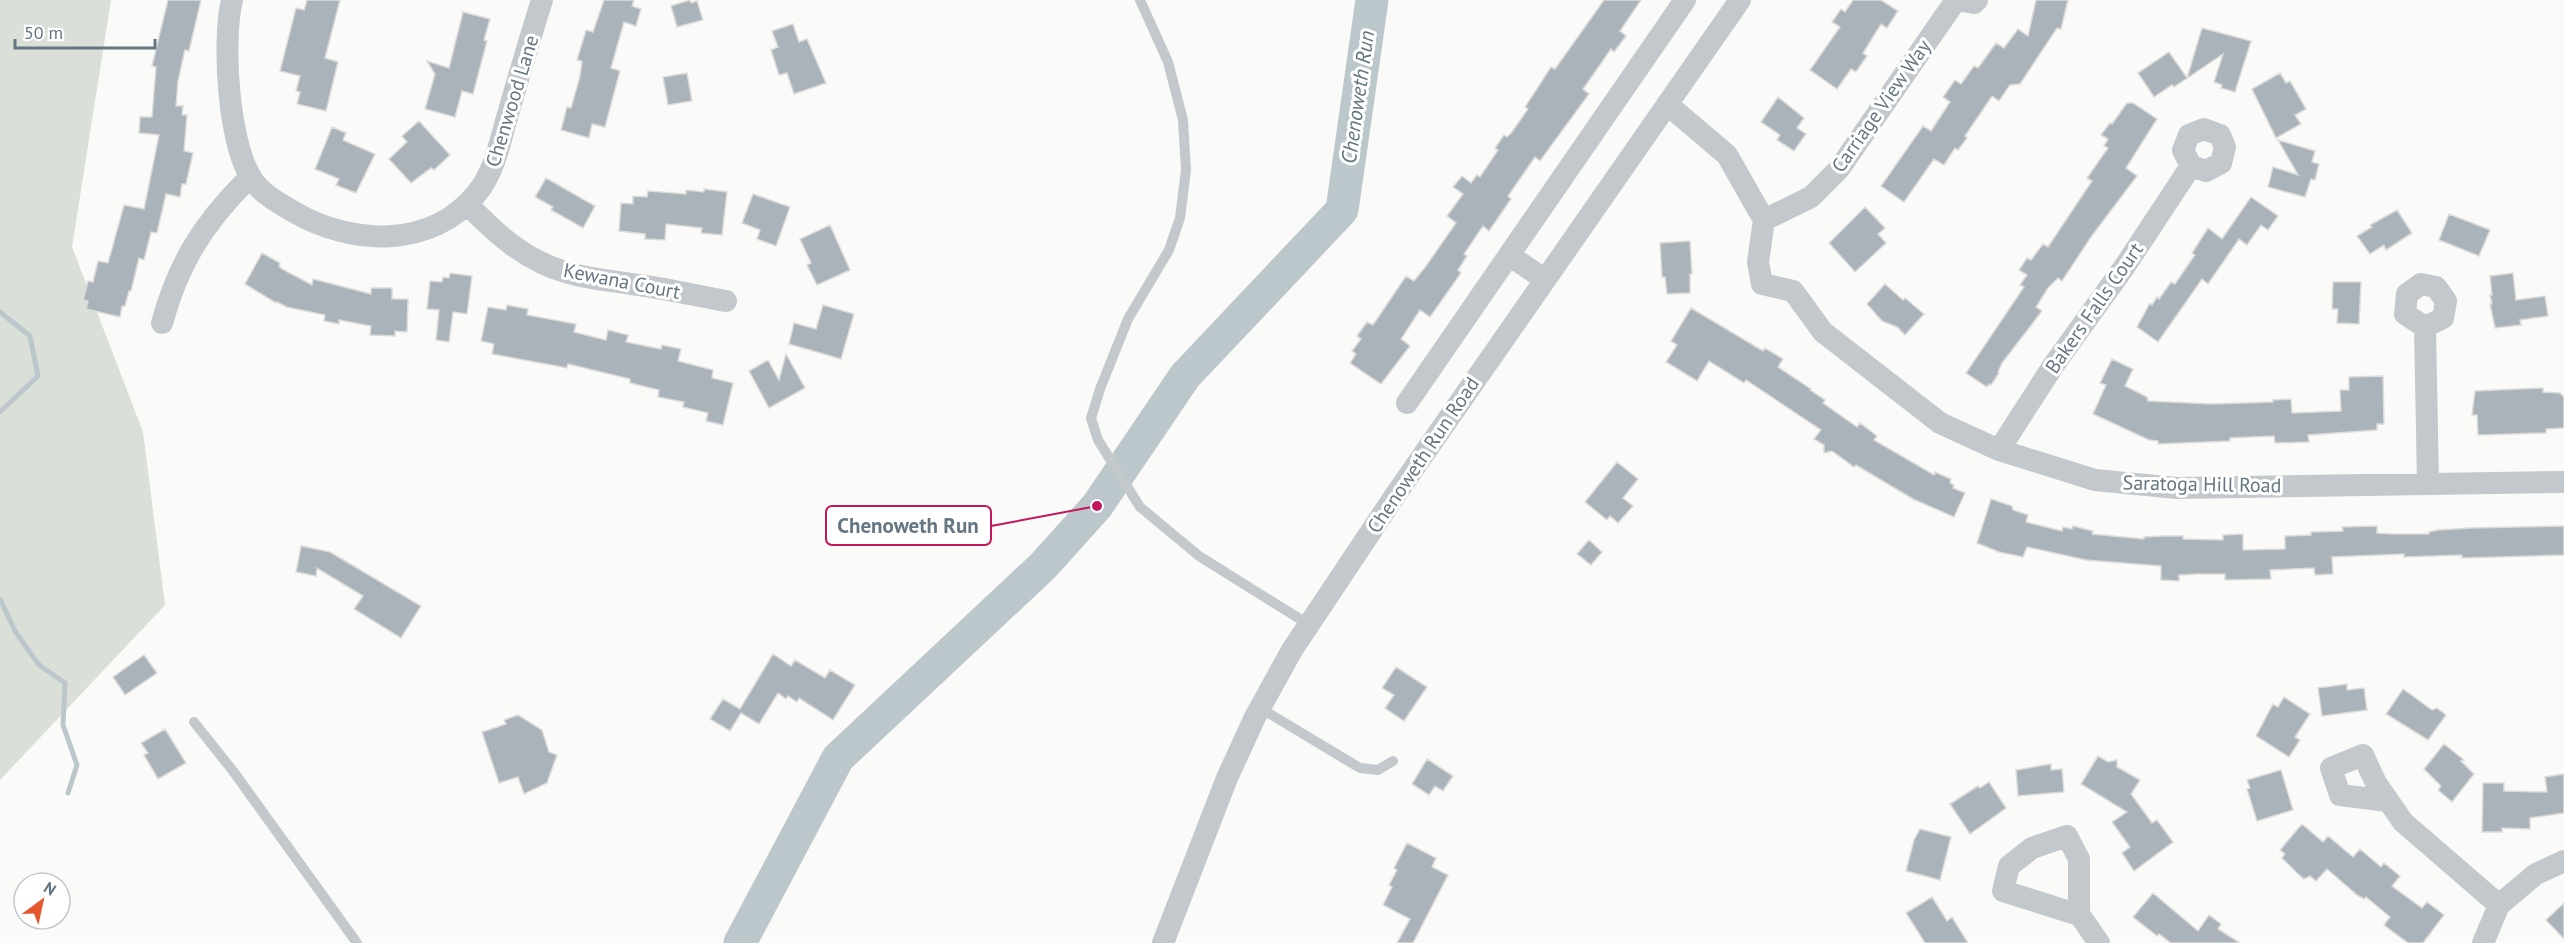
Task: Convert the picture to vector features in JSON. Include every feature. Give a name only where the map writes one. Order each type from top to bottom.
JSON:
[{"type":"street","name":"Chenwood Lane","points":[[232,0],[226,46],[228,85],[240,151],[254,181],[278,203],[334,230],[361,236],[394,237],[427,229],[447,219],[467,204],[489,176],[542,0]]},
{"type":"street","points":[[1407,403],[1685,0]]},
{"type":"street","name":"Chenoweth Run Road","points":[[1162,943],[1227,778],[1260,708],[1308,624],[1544,279],[1740,0]]},
{"type":"street","name":"Carriage View Way","points":[[1764,220],[1811,197],[1839,169],[1956,0],[1974,3],[1977,0]]},
{"type":"street","points":[[1667,104],[1727,155],[1764,220]]},
{"type":"street","name":"Bakers Falls Court","points":[[1998,450],[2191,166]]},
{"type":"street","points":[[162,323],[171,291],[184,260],[202,231],[246,181],[254,181]]},
{"type":"street","name":"Kewana Court","points":[[467,204],[495,232],[517,249],[541,263],[567,273],[599,281],[630,284],[726,301]]},
{"type":"street","name":"Saratoga Hill Road","points":[[1764,220],[1758,262],[1762,284],[1793,291],[1823,332],[1889,385],[1940,423],[1998,450],[2095,480],[2177,488],[2564,482]]},
{"type":"street","points":[[1509,255],[1544,279]]},
{"type":"street","points":[[2425,327],[2428,483]]},
{"type":"street","points":[[2388,801],[2340,795],[2331,768],[2363,755],[2376,783],[2403,822],[2499,905]]},
{"type":"street","points":[[2079,915],[2003,891],[2009,866],[2032,849],[2067,836],[2079,859],[2079,914],[2098,943]]},
{"type":"street","points":[[2483,943],[2499,905],[2536,874],[2564,861]]},
{"type":"lane","points":[[1140,0],[1168,62],[1183,120],[1186,170],[1180,218],[1169,250],[1128,319],[1091,418],[1098,440],[1140,507],[1199,556],[1308,624]]},
{"type":"lane","points":[[1260,708],[1360,768],[1378,770],[1394,761]]},
{"type":"lane","points":[[194,722],[234,771],[357,943]]},
{"type":"shaded area","points":[[0,0],[111,0],[72,247],[143,432],[165,605],[0,780]]},
{"type":"building","points":[[168,0],[201,0],[189,51],[185,50],[178,81],[176,106],[183,106],[182,115],[187,115],[184,151],[193,153],[186,184],[182,184],[180,197],[166,194],[157,233],[151,232],[144,260],[139,258],[131,291],[129,291],[125,306],[122,306],[120,317],[86,309],[88,301],[83,300],[88,281],[93,282],[98,261],[108,263],[124,205],[144,209],[159,135],[139,133],[140,117],[152,117],[156,67],[152,66]]},
{"type":"building","points":[[307,0],[340,0],[325,58],[338,62],[326,111],[297,104],[300,92],[296,91],[300,76],[280,71],[296,8],[304,10]]},
{"type":"building","points":[[604,0],[634,0],[632,6],[641,9],[636,26],[624,22],[611,68],[620,71],[605,127],[592,124],[589,138],[561,130],[567,107],[571,108],[580,76],[582,61],[577,60],[586,30],[593,32]]},
{"type":"building","points":[[690,0],[691,3],[697,1],[703,20],[677,27],[671,6]]},
{"type":"building","points":[[1604,0],[1641,0],[1620,31],[1626,36],[1614,52],[1611,49],[1583,89],[1589,94],[1540,161],[1535,157],[1508,196],[1511,199],[1489,231],[1483,226],[1464,254],[1467,256],[1458,270],[1461,273],[1430,317],[1420,310],[1401,339],[1410,346],[1381,384],[1350,363],[1356,354],[1352,351],[1361,339],[1357,336],[1367,322],[1373,325],[1406,276],[1414,281],[1426,266],[1456,223],[1447,216],[1463,194],[1453,187],[1462,176],[1471,183],[1477,175],[1480,177],[1498,150],[1495,148],[1504,135],[1507,137],[1512,132],[1528,109],[1525,107],[1551,67],[1555,69]]},
{"type":"building","points":[[1853,0],[1881,0],[1898,11],[1887,28],[1881,24],[1863,53],[1867,56],[1856,72],[1851,69],[1837,89],[1810,70],[1840,27],[1832,22],[1841,9],[1845,12]]},
{"type":"building","points":[[2036,0],[2068,0],[2061,29],[2057,28],[2020,84],[2010,85],[1999,101],[1992,96],[1958,150],[1955,148],[1944,165],[1934,159],[1904,202],[1881,186],[1923,126],[1931,131],[1950,102],[1943,97],[1955,80],[1961,84],[1974,66],[1978,68],[1996,43],[2004,48],[2018,29],[2028,36]]},
{"type":"building","points":[[463,12],[490,19],[484,40],[487,41],[473,94],[462,91],[455,117],[425,109],[435,74],[427,61],[449,68]]},
{"type":"building","points":[[793,24],[799,42],[807,39],[826,83],[794,94],[787,73],[779,75],[771,50],[778,47],[772,31]]},
{"type":"building","points":[[2202,28],[2251,41],[2235,92],[2221,88],[2222,85],[2214,82],[2223,54],[2174,87],[2172,85],[2154,97],[2138,73],[2169,52],[2187,78]]},
{"type":"building","points":[[687,73],[692,101],[668,105],[663,77]]},
{"type":"building","points":[[2280,73],[2286,83],[2290,81],[2306,109],[2295,115],[2301,124],[2276,138],[2252,89]]},
{"type":"building","points":[[1778,97],[1804,118],[1797,128],[1806,134],[1794,151],[1777,140],[1780,135],[1761,122]]},
{"type":"building","points":[[2127,103],[2133,103],[2157,119],[2126,168],[2137,176],[2091,237],[2062,281],[2058,278],[2048,288],[2036,307],[2042,311],[2002,363],[1991,385],[1987,387],[1966,373],[2024,287],[2020,285],[2027,275],[2019,270],[2027,258],[2031,260],[2043,244],[2048,247],[2092,181],[2087,178],[2108,148],[2104,146],[2108,139],[2101,135]]},
{"type":"building","points":[[419,121],[450,155],[434,170],[431,168],[411,183],[389,159],[407,142],[402,136]]},
{"type":"building","points":[[332,127],[346,133],[343,140],[375,154],[356,193],[336,185],[339,179],[315,169]]},
{"type":"building","points":[[2278,140],[2315,151],[2312,162],[2319,164],[2315,180],[2311,179],[2305,197],[2268,187],[2273,167],[2298,175]]},
{"type":"building","points":[[546,178],[595,206],[583,228],[551,210],[553,207],[535,197]]},
{"type":"building","points":[[704,189],[727,192],[722,235],[701,233],[702,228],[666,224],[665,240],[645,239],[645,234],[619,231],[621,203],[633,204],[633,196],[647,197],[648,191],[686,194],[686,190],[704,192]]},
{"type":"building","points":[[753,194],[790,207],[776,246],[757,239],[760,230],[742,223]]},
{"type":"building","points":[[2251,197],[2278,216],[2268,230],[2261,225],[2247,245],[2239,239],[2208,284],[2202,279],[2158,342],[2137,327],[2150,303],[2152,305],[2157,297],[2159,299],[2171,282],[2175,284],[2195,255],[2192,253],[2208,228],[2222,239]]},
{"type":"building","points":[[1865,207],[1885,228],[1878,234],[1886,243],[1855,272],[1829,243]]},
{"type":"building","points":[[2397,210],[2412,233],[2386,250],[2384,245],[2370,254],[2357,236],[2372,227],[2370,225]]},
{"type":"building","points":[[2449,214],[2490,230],[2479,256],[2439,240]]},
{"type":"building","points":[[830,225],[850,270],[817,285],[807,265],[811,263],[800,239]]},
{"type":"building","points":[[1690,241],[1692,274],[1690,274],[1690,293],[1667,294],[1665,277],[1662,277],[1660,243]]},
{"type":"building","points":[[262,253],[280,263],[279,266],[282,269],[312,285],[313,279],[371,294],[371,288],[392,288],[392,299],[408,299],[407,332],[395,331],[395,336],[370,335],[371,326],[339,320],[339,324],[324,321],[325,315],[276,303],[245,284]]},
{"type":"building","points":[[450,273],[472,276],[467,314],[453,312],[449,342],[436,340],[439,310],[427,309],[430,281],[442,282],[443,277],[449,278]]},
{"type":"building","points":[[2513,273],[2516,300],[2545,296],[2548,316],[2520,320],[2521,325],[2495,328],[2490,304],[2492,304],[2490,295],[2492,295],[2490,276]]},
{"type":"building","points":[[2333,282],[2361,282],[2359,324],[2337,323],[2338,309],[2332,309]]},
{"type":"building","points":[[1885,284],[1924,314],[1905,335],[1897,327],[1882,321],[1867,304]]},
{"type":"building","points":[[507,305],[528,309],[527,315],[576,324],[574,332],[606,340],[608,330],[628,335],[626,342],[661,349],[662,345],[681,349],[678,361],[713,370],[712,378],[733,383],[723,425],[706,421],[708,413],[683,407],[684,402],[658,397],[659,390],[630,383],[630,379],[568,364],[567,368],[492,354],[494,344],[481,341],[488,307],[506,310]]},
{"type":"building","points":[[823,305],[854,314],[841,359],[789,344],[794,323],[816,329]]},
{"type":"building","points":[[1691,308],[1763,351],[1765,348],[1783,359],[1778,367],[1811,389],[1825,400],[1823,403],[1857,427],[1860,423],[1877,436],[1874,440],[1934,475],[1935,472],[1951,479],[1950,483],[1954,485],[1953,488],[1965,493],[1954,517],[1913,499],[1856,465],[1854,467],[1832,451],[1824,453],[1824,445],[1814,439],[1821,430],[1746,380],[1744,383],[1709,361],[1697,381],[1666,362],[1677,345],[1671,341]]},
{"type":"building","points":[[786,354],[805,388],[769,408],[749,371],[768,360],[779,380]]},
{"type":"building","points":[[2112,359],[2133,369],[2125,386],[2147,397],[2148,401],[2212,404],[2273,402],[2273,400],[2291,399],[2292,413],[2341,411],[2340,390],[2349,390],[2349,377],[2383,376],[2384,424],[2377,424],[2377,430],[2308,435],[2309,442],[2275,443],[2274,436],[2230,438],[2230,441],[2158,444],[2158,441],[2149,440],[2093,414],[2106,385],[2100,383]]},
{"type":"building","points":[[2543,388],[2543,392],[2560,393],[2564,397],[2564,428],[2546,429],[2546,433],[2478,435],[2477,415],[2472,415],[2475,391]]},
{"type":"building","points":[[1617,462],[1638,479],[1623,498],[1633,506],[1618,523],[1610,516],[1607,520],[1585,502]]},
{"type":"building","points":[[1991,499],[2012,506],[2013,510],[2028,515],[2026,522],[2062,531],[2063,527],[2072,529],[2073,526],[2093,531],[2092,534],[2144,539],[2144,537],[2183,536],[2183,539],[2223,540],[2223,535],[2243,534],[2243,550],[2285,549],[2285,536],[2343,531],[2342,527],[2377,526],[2377,533],[2429,534],[2429,532],[2438,530],[2470,528],[2564,526],[2564,555],[2462,558],[2462,555],[2404,557],[2404,554],[2332,557],[2333,574],[2315,575],[2314,568],[2270,570],[2271,579],[2225,580],[2225,574],[2199,574],[2179,575],[2179,581],[2161,580],[2161,566],[2086,560],[2027,547],[2023,557],[1999,552],[1977,543]]},
{"type":"building","points":[[1589,540],[1602,552],[1591,565],[1577,554]]},
{"type":"building","points":[[301,546],[330,552],[421,606],[401,638],[354,609],[363,596],[317,568],[316,576],[296,572]]},
{"type":"building","points":[[773,654],[791,666],[795,660],[825,678],[830,670],[855,685],[833,720],[799,698],[797,702],[788,696],[786,699],[778,693],[759,724],[741,713],[730,731],[710,719],[723,699],[740,709]]},
{"type":"building","points":[[144,655],[157,673],[125,695],[113,677]]},
{"type":"building","points":[[1396,667],[1427,687],[1404,721],[1385,708],[1394,695],[1382,688]]},
{"type":"building","points":[[2347,684],[2347,690],[2364,688],[2367,710],[2322,716],[2318,688]]},
{"type":"building","points":[[2403,689],[2432,710],[2437,708],[2446,715],[2428,740],[2386,714]]},
{"type":"building","points":[[2284,697],[2310,714],[2295,737],[2300,740],[2289,757],[2256,736],[2273,704],[2278,707]]},
{"type":"building","points":[[518,715],[542,730],[549,752],[557,755],[547,783],[524,794],[518,777],[499,783],[482,732],[506,724],[504,720]]},
{"type":"building","points":[[165,729],[186,763],[158,779],[144,755],[148,753],[141,743]]},
{"type":"building","points":[[2444,744],[2464,760],[2461,761],[2474,774],[2452,802],[2438,790],[2441,786],[2424,769]]},
{"type":"building","points":[[2098,756],[2108,762],[2117,760],[2117,767],[2140,780],[2131,794],[2152,823],[2157,820],[2173,842],[2134,871],[2122,853],[2130,847],[2112,822],[2127,812],[2081,784]]},
{"type":"building","points":[[1427,759],[1453,776],[1443,791],[1435,786],[1429,795],[1412,784]]},
{"type":"building","points":[[2051,764],[2051,770],[2062,769],[2064,792],[2018,796],[2016,770]]},
{"type":"building","points":[[2281,770],[2293,810],[2257,821],[2247,789],[2250,788],[2247,780]]},
{"type":"building","points":[[2564,774],[2564,813],[2530,818],[2530,829],[2502,828],[2502,832],[2482,832],[2483,783],[2504,783],[2504,791],[2547,792],[2545,777]]},
{"type":"building","points":[[1989,782],[2006,808],[1970,834],[1950,804],[1978,786],[1980,788]]},
{"type":"building","points":[[2302,824],[2323,842],[2328,836],[2353,857],[2360,849],[2381,867],[2384,863],[2400,876],[2392,886],[2422,908],[2427,902],[2444,915],[2423,943],[2408,943],[2384,925],[2390,917],[2366,897],[2364,899],[2357,895],[2327,869],[2316,881],[2310,876],[2304,879],[2296,872],[2282,858],[2285,854],[2280,850]]},
{"type":"building","points":[[1920,829],[1951,837],[1940,880],[1906,871],[1914,840]]},
{"type":"building","points":[[1407,843],[1436,858],[1432,867],[1448,875],[1413,943],[1397,943],[1410,919],[1383,905],[1392,887],[1389,885],[1397,870],[1394,868]]},
{"type":"building","points":[[2153,893],[2198,931],[2209,915],[2221,924],[2218,929],[2240,943],[2171,943],[2159,934],[2157,936],[2133,917]]},
{"type":"building","points":[[1932,897],[1947,921],[1952,917],[1968,943],[1925,943],[1906,913]]},
{"type":"building","points":[[2564,903],[2564,939],[2546,920]]},
{"type":"waterway","name":"Chenoweth Run","points":[[740,943],[838,758],[1043,566],[1097,506],[1185,376],[1342,210],[1372,0]]},
{"type":"waterway","points":[[0,312],[30,336],[38,376],[0,412]]},
{"type":"waterway","points":[[0,599],[15,631],[39,665],[65,683],[63,725],[77,765],[68,793]]},
{"type":"place","name":"Chenoweth Run","points":[[1097,506]]}]
